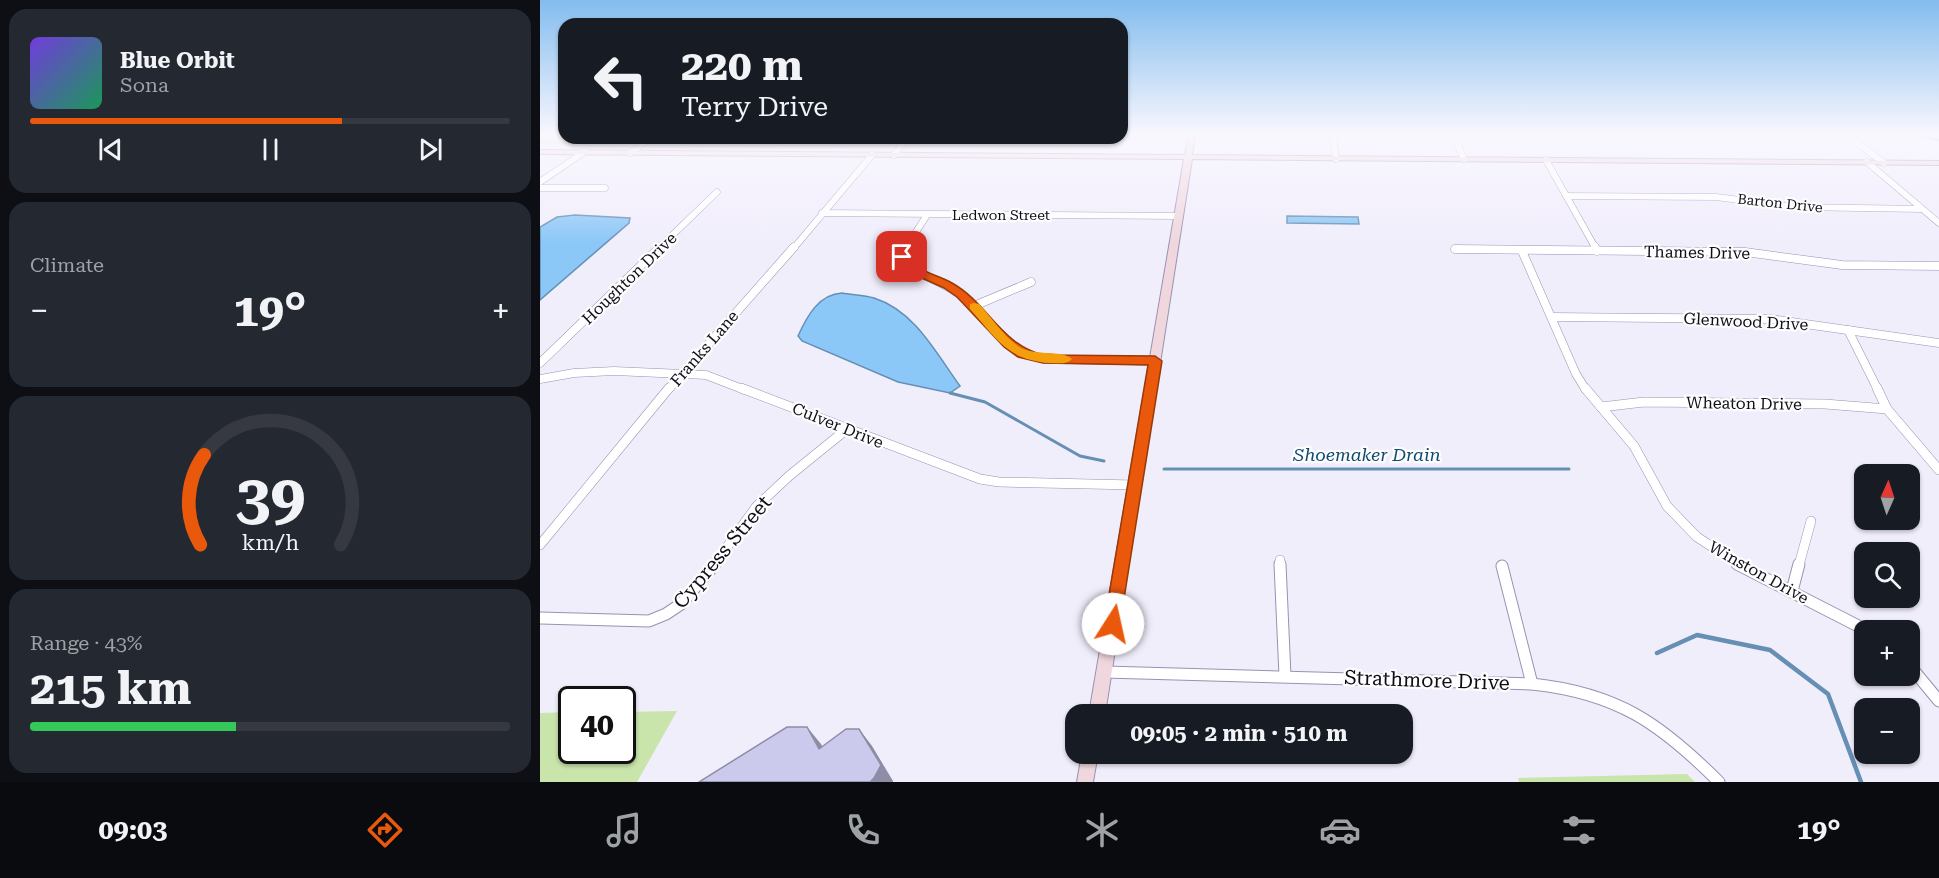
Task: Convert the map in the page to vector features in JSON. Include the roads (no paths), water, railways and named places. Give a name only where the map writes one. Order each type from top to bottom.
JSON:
[{"type":"street","points":[[540,182],[555,171]]},
{"type":"street","name":"Franks Lane","points":[[540,545],[683,372],[858,171]]},
{"type":"street","points":[[1099,704],[1186,171]]},
{"type":"street","points":[[1552,171],[1597,251]]},
{"type":"street","points":[[1878,171],[1939,223]]},
{"type":"street","points":[[540,188],[605,188]]},
{"type":"street","name":"Houghton Drive","points":[[540,363],[717,192]]},
{"type":"street","name":"Barton Drive","points":[[1566,196],[1716,197],[1802,208],[1922,209]]},
{"type":"street","name":"Ledwon Street","points":[[822,213],[1179,216]]},
{"type":"street","points":[[927,215],[903,254],[904,265],[948,286],[974,306],[1009,345],[1028,356],[1043,359],[1155,361]]},
{"type":"street","name":"Thames Drive","points":[[1455,249],[1745,252],[1842,265],[1939,266]]},
{"type":"street","name":"Winston Drive","points":[[1522,251],[1576,374],[1634,446],[1664,501],[1683,524],[1721,554],[1854,624]]},
{"type":"street","points":[[974,306],[1031,282]]},
{"type":"street","name":"Glenwood Drive","points":[[1552,317],[1753,318],[1939,343]]},
{"type":"street","points":[[1848,330],[1887,409],[1939,470]]},
{"type":"street","name":"Culver Drive","points":[[540,379],[605,371],[683,372],[718,377],[980,479],[999,482],[1135,485]]},
{"type":"street","name":"Wheaton Drive","points":[[1601,406],[1655,402],[1825,404],[1887,409]]},
{"type":"street","name":"Cypress Street","points":[[540,618],[648,621],[660,619],[677,610],[692,595],[730,539],[756,508],[847,429]]},
{"type":"street","points":[[1792,591],[1811,521]]},
{"type":"street","points":[[1280,560],[1285,676]]},
{"type":"street","points":[[1502,566],[1532,684]]},
{"type":"street","name":"Strathmore Drive","points":[[1105,672],[1532,684],[1576,689],[1616,702],[1644,718],[1674,740],[1719,782]]},
{"type":"street","points":[[1920,678],[1939,701]]},
{"type":"street","points":[[1085,782],[1088,764]]},
{"type":"water","points":[[575,215],[630,218],[629,223],[540,300],[540,227],[557,217]]},
{"type":"water","points":[[1287,216],[1358,217],[1359,224],[1287,223]]},
{"type":"water","points":[[842,293],[874,298],[901,313],[923,334],[960,386],[950,393],[898,382],[802,341],[798,336],[815,307],[827,297]]},
{"type":"waterway","name":"Shoemaker Drain","points":[[950,393],[985,402],[1080,456],[1104,461]]},
{"type":"waterway","name":"Shoemaker Drain","points":[[1164,469],[1569,469]]},
{"type":"waterway","name":"Shoemaker Drain","points":[[1657,653],[1697,635],[1770,650],[1828,694],[1861,782]]}]
